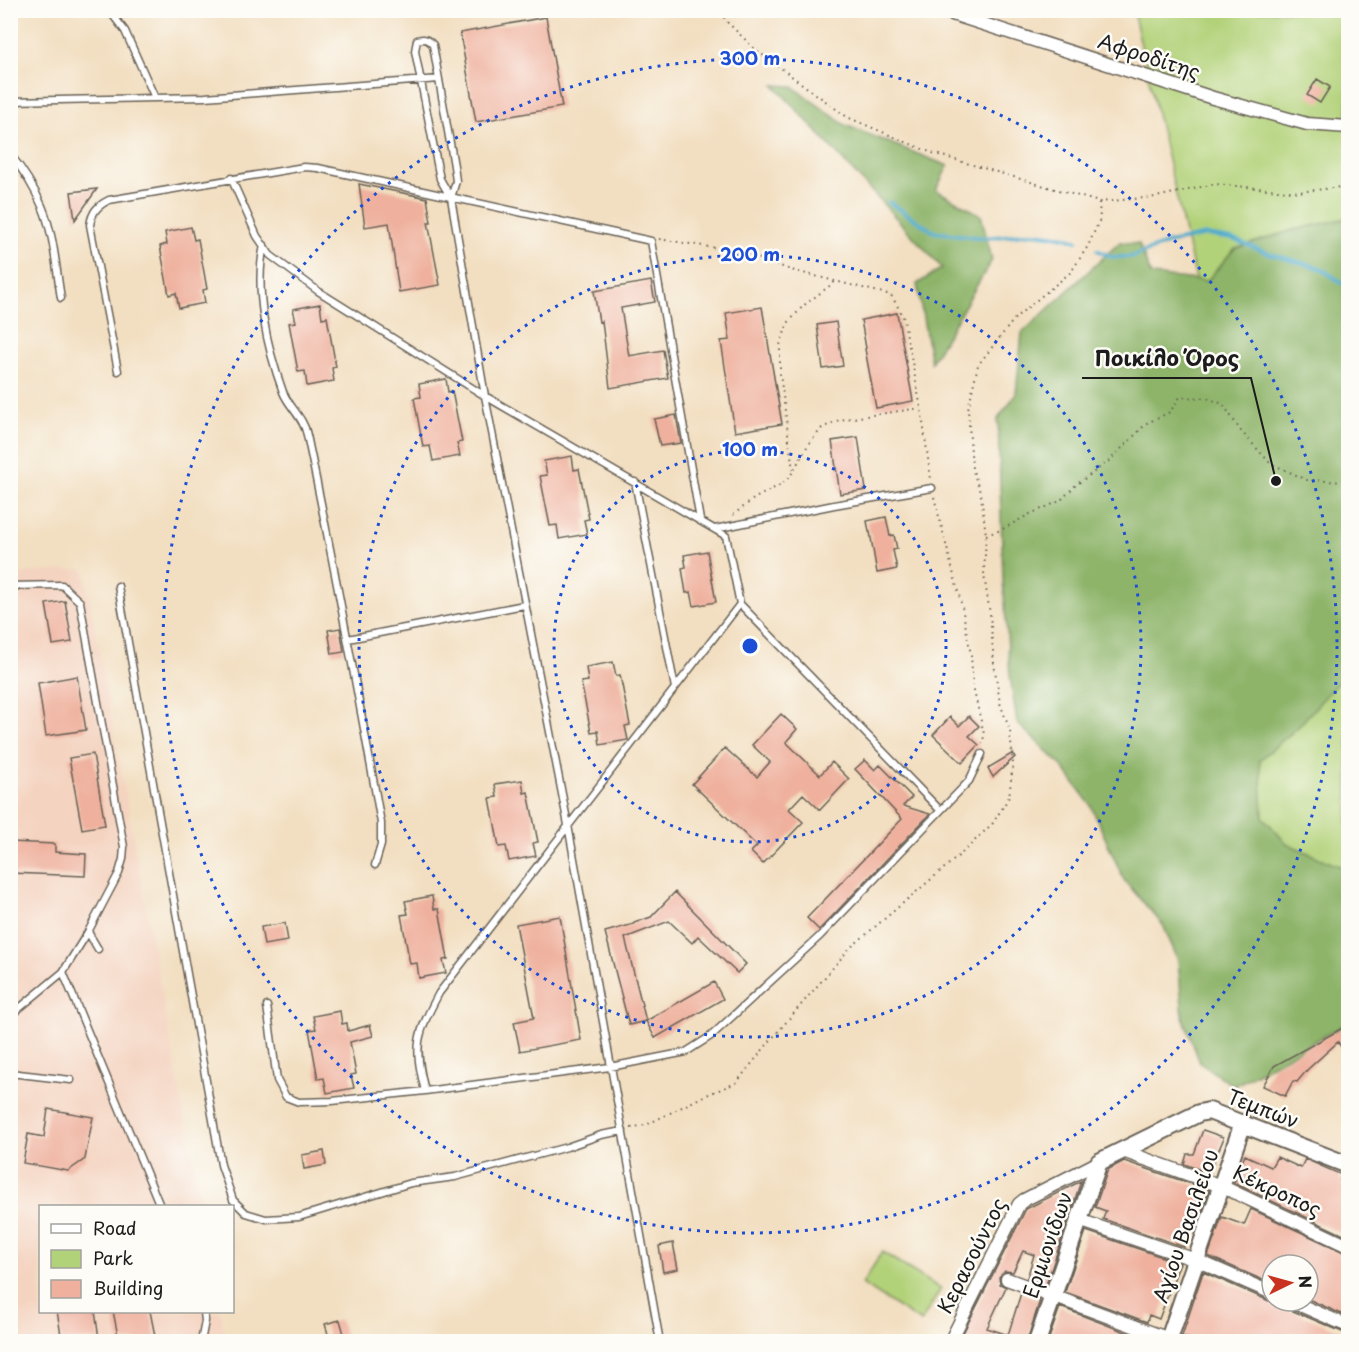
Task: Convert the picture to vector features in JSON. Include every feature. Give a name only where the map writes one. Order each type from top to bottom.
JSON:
[{"type":"street","name":"Αφροδίτης","points":[[940,10],[1213,98],[1307,124],[1348,127]]},
{"type":"street","name":"Τεμπών","points":[[1099,1162],[1120,1150],[1209,1111],[1348,1165]]},
{"type":"street","name":"Αγίου Βασιλείου","points":[[1172,1340],[1196,1260],[1243,1123]]},
{"type":"street","name":"Κέκροπος","points":[[1120,1150],[1221,1186],[1348,1246]]},
{"type":"street","name":"Ερμιονίδων","points":[[1037,1341],[1099,1162]]},
{"type":"street","name":"Κερασούντος","points":[[950,1341],[1019,1204],[1099,1162]]},
{"type":"street","points":[[1079,1220],[1196,1260],[1260,1288]]},
{"type":"street","points":[[1007,1280],[1172,1340]]},
{"type":"street","points":[[1318,1313],[1348,1326]]},
{"type":"lane","points":[[109,10],[125,31],[154,98]]},
{"type":"lane","points":[[451,198],[456,181],[439,79],[433,45],[429,40],[423,38],[417,40],[415,46],[421,80],[440,179],[451,198],[485,396],[568,825],[660,1341]]},
{"type":"lane","points":[[10,101],[205,97],[439,79]]},
{"type":"lane","points":[[10,154],[27,176],[43,208],[61,298]]},
{"type":"lane","points":[[118,371],[92,239],[92,215],[99,205],[109,200],[290,168],[318,168],[651,241],[700,520]]},
{"type":"lane","points":[[231,178],[257,236],[270,255],[318,291],[485,396],[726,536],[740,604],[940,810]]},
{"type":"lane","points":[[264,245],[260,264],[260,293],[271,350],[284,394],[306,431],[348,639],[381,824],[381,845],[375,865]]},
{"type":"lane","points":[[635,482],[675,688]]},
{"type":"lane","points":[[715,529],[932,488]]},
{"type":"lane","points":[[10,586],[62,585],[80,602],[124,847],[119,873],[88,932],[63,972],[10,1016]]},
{"type":"lane","points":[[118,586],[221,1165],[233,1200],[246,1213],[266,1219],[299,1217],[411,1183],[455,1178],[567,1147],[601,1135],[623,1131]]},
{"type":"lane","points":[[425,1091],[418,1061],[418,1045],[423,1024],[440,993],[740,604]]},
{"type":"lane","points":[[348,639],[524,605]]},
{"type":"lane","points":[[267,1006],[277,1080],[286,1097],[299,1102],[332,1101],[425,1091],[610,1067],[686,1052],[711,1036],[820,936],[969,781],[982,754]]},
{"type":"lane","points":[[88,932],[98,949]]},
{"type":"lane","points":[[63,972],[160,1205]]},
{"type":"lane","points":[[10,1073],[71,1080]]},
{"type":"lane","points":[[201,1341],[204,1313]]},
{"type":"path","points":[[720,10],[726,21],[756,50],[847,117],[932,153],[1099,202],[1156,197],[1215,184],[1299,192],[1348,186]]},
{"type":"path","points":[[1099,202],[1100,219],[1088,246],[1071,272],[1016,317],[978,365],[968,409],[972,468],[981,495],[986,535],[1060,501],[1076,485],[1109,461],[1147,423],[1170,412],[1180,397],[1207,398],[1223,404],[1240,430],[1269,463],[1307,480],[1348,482]]},
{"type":"path","points":[[651,241],[659,239],[741,252],[791,270],[891,295],[903,316],[921,408],[932,488],[962,607],[971,655],[973,687],[984,734],[982,754]]},
{"type":"path","points":[[793,471],[780,374],[780,345],[788,323],[803,306],[836,281]]},
{"type":"path","points":[[728,525],[734,514],[755,498],[782,484],[822,428],[839,420],[921,408]]},
{"type":"shaded area","points":[[84,569],[201,1205],[39,1205],[39,1313],[221,1313],[226,1341],[11,1342],[11,574]]},
{"type":"green space","points":[[1133,11],[1348,11],[1348,1001],[1220,916],[1205,318]]},
{"type":"green space","points":[[774,85],[792,86],[845,125],[948,166],[936,190],[981,215],[992,260],[931,363],[917,284],[942,268]]},
{"type":"green space","points":[[1348,218],[1348,626],[1340,680],[1298,727],[1260,760],[1263,817],[1286,843],[1348,869],[1348,1023],[1234,1086],[1200,1063],[1183,1017],[1178,960],[1163,925],[1124,880],[1090,804],[1060,764],[1017,723],[1010,676],[1003,580],[998,419],[1016,394],[1022,333],[1120,242],[1139,244],[1151,275],[1207,281],[1234,249],[1293,230]]},
{"type":"green space","points":[[882,1252],[941,1289],[921,1322],[862,1284]]},
{"type":"building","points":[[546,17],[562,107],[476,122],[460,33]]},
{"type":"building","points":[[1317,79],[1330,87],[1320,103],[1307,95]]},
{"type":"building","points":[[359,184],[427,198],[431,222],[428,222],[440,285],[399,292],[389,223],[365,227]]},
{"type":"building","points":[[97,189],[75,220],[71,192]]},
{"type":"building","points":[[191,227],[194,240],[198,239],[207,289],[203,290],[205,303],[179,308],[176,293],[169,295],[160,246],[167,244],[165,232]]},
{"type":"building","points":[[651,281],[655,302],[621,308],[629,356],[663,350],[668,378],[610,388],[602,321],[599,322],[594,291]]},
{"type":"building","points":[[320,304],[322,318],[327,317],[336,367],[332,368],[334,381],[307,386],[305,371],[298,372],[289,323],[296,322],[293,309]]},
{"type":"building","points":[[762,307],[782,424],[735,432],[721,341],[730,340],[726,313]]},
{"type":"building","points":[[897,313],[913,401],[876,408],[861,320]]},
{"type":"building","points":[[836,322],[843,366],[823,369],[817,325]]},
{"type":"building","points":[[446,379],[448,392],[452,391],[462,442],[457,443],[460,456],[433,461],[430,446],[423,447],[414,398],[421,397],[419,384]]},
{"type":"building","points":[[676,415],[681,443],[660,446],[654,419]]},
{"type":"building","points":[[858,437],[866,490],[840,494],[832,441]]},
{"type":"building","points":[[572,456],[574,470],[579,469],[589,519],[584,520],[587,534],[559,539],[557,525],[550,526],[540,476],[547,475],[544,461]]},
{"type":"building","points":[[886,517],[890,536],[894,535],[897,549],[893,550],[897,569],[877,573],[867,521]]},
{"type":"building","points":[[707,551],[716,602],[694,606],[691,592],[686,593],[682,568],[686,567],[684,555]]},
{"type":"building","points":[[65,601],[72,642],[53,645],[46,604]]},
{"type":"building","points":[[340,628],[344,652],[332,654],[328,630]]},
{"type":"building","points":[[613,662],[616,676],[620,675],[630,725],[625,726],[628,740],[600,745],[598,731],[591,732],[581,682],[588,681],[586,667]]},
{"type":"building","points":[[77,676],[86,730],[46,736],[38,683]]},
{"type":"building","points":[[781,714],[797,729],[786,742],[820,775],[832,762],[849,779],[820,810],[803,794],[789,809],[803,822],[763,864],[751,852],[757,846],[692,784],[725,748],[757,777],[770,762],[752,745]]},
{"type":"building","points":[[969,716],[979,726],[969,736],[979,745],[962,763],[933,735],[950,717],[959,726]]},
{"type":"building","points":[[1013,753],[1015,757],[993,777],[988,768]]},
{"type":"building","points":[[93,754],[105,825],[82,829],[69,758]]},
{"type":"building","points":[[865,760],[875,770],[880,765],[912,797],[903,806],[930,814],[819,930],[807,918],[902,819],[855,769]]},
{"type":"building","points":[[522,780],[524,793],[528,792],[538,842],[533,843],[536,856],[509,861],[506,846],[499,847],[490,798],[497,797],[495,784]]},
{"type":"building","points":[[10,842],[55,844],[55,852],[86,854],[85,876],[10,873]]},
{"type":"building","points":[[675,892],[746,964],[737,973],[698,936],[692,943],[669,921],[625,938],[646,1021],[629,1025],[605,932],[651,917]]},
{"type":"building","points":[[432,896],[434,909],[439,909],[448,959],[443,960],[446,973],[419,978],[417,963],[410,964],[401,915],[408,914],[405,901]]},
{"type":"building","points":[[560,916],[581,1040],[520,1051],[514,1022],[534,1018],[516,924]]},
{"type":"building","points":[[285,923],[288,941],[264,945],[261,927]]},
{"type":"building","points":[[714,982],[723,999],[655,1038],[646,1021]]},
{"type":"building","points":[[340,1011],[342,1024],[347,1023],[348,1031],[370,1025],[373,1036],[350,1042],[356,1074],[351,1075],[354,1088],[327,1093],[324,1078],[318,1079],[309,1030],[316,1029],[313,1016]]},
{"type":"building","points":[[1348,1025],[1348,1058],[1338,1042],[1297,1082],[1293,1081],[1285,1096],[1263,1086],[1274,1066]]},
{"type":"building","points":[[48,1109],[93,1117],[85,1159],[68,1171],[23,1163],[28,1134],[44,1137]]},
{"type":"building","points":[[1203,1130],[1223,1137],[1209,1173],[1184,1164],[1187,1154],[1194,1154]]},
{"type":"building","points":[[324,1151],[326,1165],[304,1169],[302,1155]]},
{"type":"building","points":[[1245,1155],[1271,1167],[1277,1157],[1301,1168],[1305,1159],[1342,1175],[1340,1179],[1346,1181],[1345,1184],[1348,1186],[1348,1237],[1234,1183]]},
{"type":"building","points":[[1124,1161],[1209,1190],[1200,1216],[1192,1223],[1184,1247],[1103,1219],[1106,1211],[1095,1207],[1107,1172]]},
{"type":"building","points":[[1081,1181],[1046,1285],[1027,1278],[1034,1255],[1023,1251],[1013,1272],[1005,1271],[999,1277],[1000,1284],[1006,1287],[987,1328],[1008,1335],[1021,1293],[1040,1300],[1027,1341],[959,1341],[1026,1209]]},
{"type":"building","points":[[1251,1209],[1348,1254],[1348,1317],[1320,1304],[1320,1253],[1260,1253],[1260,1279],[1208,1256],[1222,1217],[1244,1225]]},
{"type":"building","points":[[1086,1231],[1180,1263],[1159,1319],[1149,1315],[1147,1322],[1065,1292]]},
{"type":"building","points":[[673,1243],[678,1269],[663,1272],[659,1246]]},
{"type":"building","points":[[1203,1272],[1260,1297],[1260,1313],[1297,1313],[1347,1334],[1344,1341],[1196,1341],[1182,1336]]},
{"type":"building","points":[[1060,1307],[1141,1338],[1140,1341],[1048,1341]]},
{"type":"building","points":[[57,1313],[95,1313],[99,1339],[62,1341]]},
{"type":"building","points":[[113,1313],[150,1313],[156,1341],[119,1341]]},
{"type":"building","points":[[340,1320],[346,1341],[330,1341],[325,1324]]},
{"type":"waterway","points":[[889,202],[934,232],[985,238],[1033,233],[1066,237],[1077,241]]},
{"type":"waterway","points":[[1097,250],[1112,257],[1131,257],[1169,243],[1206,235],[1232,239],[1270,254],[1320,268],[1348,287]]},
{"type":"place","name":"Ποικίλο Όρος","points":[[1276,481]]}]
